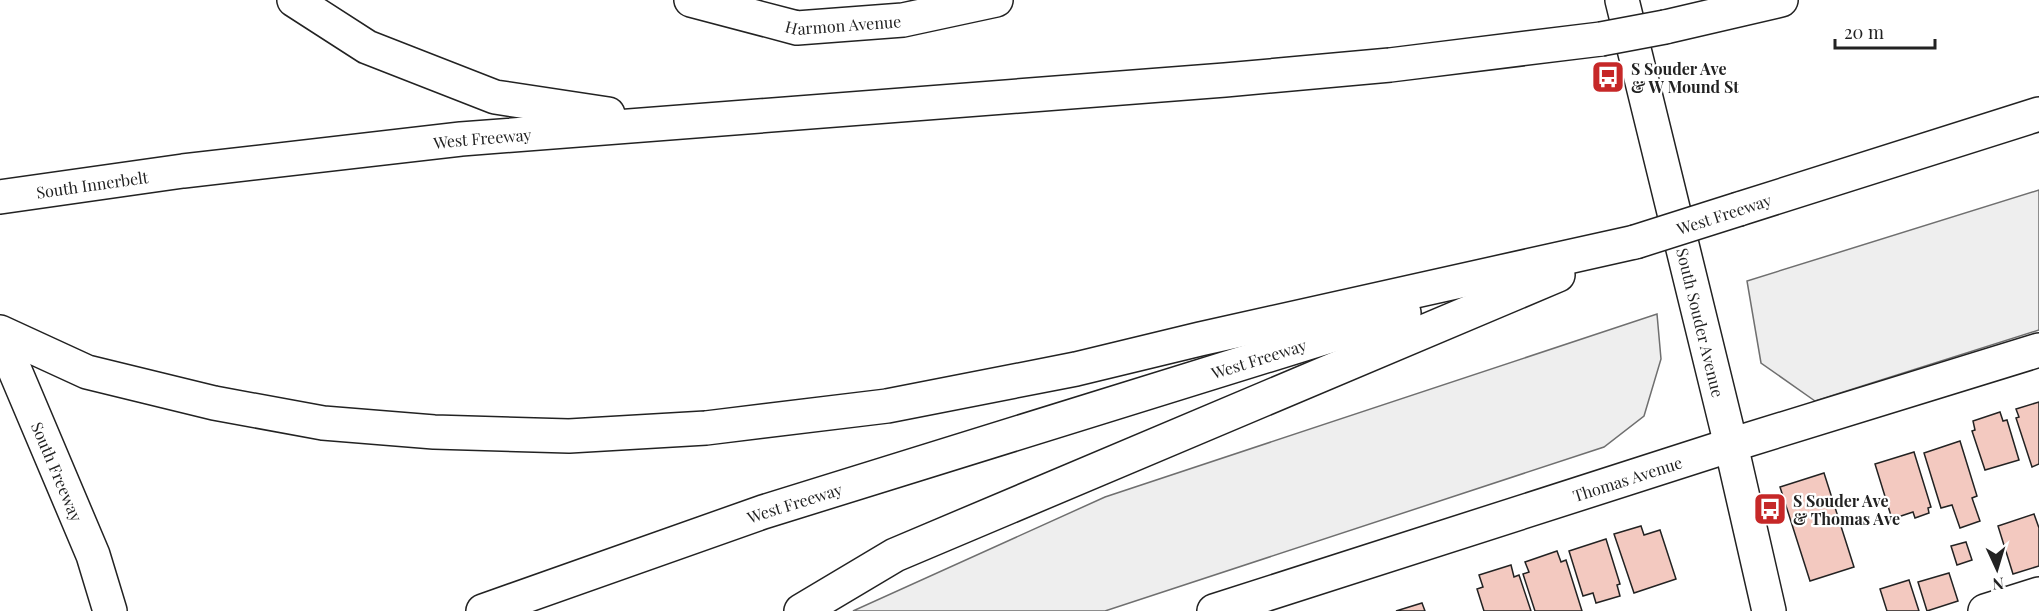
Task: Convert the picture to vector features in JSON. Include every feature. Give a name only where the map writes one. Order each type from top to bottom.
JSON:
[{"type":"main road","points":[[294,0],[367,47],[495,97],[663,123]]},
{"type":"main road","name":"Harmon Avenue","points":[[692,0],[797,28],[903,20],[996,0]]},
{"type":"main road","name":"South Souder Avenue","points":[[1622,0],[1731,445],[1769,611]]},
{"type":"main road","name":"West Freeway","points":[[183,171],[461,139],[1225,80],[1389,65],[1601,39],[1665,27],[1781,0]]},
{"type":"main road","name":"West Freeway","points":[[483,611],[763,512],[1635,242],[2039,114]]},
{"type":"main road","name":"South Innerbelt","points":[[0,197],[183,171]]},
{"type":"main road","points":[[0,333],[87,372],[214,403],[323,423],[434,432],[569,436],[706,428],[887,406],[1076,369],[1635,242]]},
{"type":"main road","points":[[801,611],[895,555],[1635,242]]},
{"type":"main road","name":"South Freeway","points":[[0,333],[93,555],[110,611]]},
{"type":"main road","name":"Thomas Avenue","points":[[1214,611],[1731,445],[2039,350]]},
{"type":"main road","points":[[1985,611],[2039,594]]},
{"type":"shaded area","points":[[2039,190],[2039,330],[1815,401],[1761,363],[1747,281]]},
{"type":"shaded area","points":[[1657,314],[1661,359],[1644,416],[1604,447],[1105,611],[853,611],[1105,497]]},
{"type":"building","points":[[2039,402],[2039,464],[2032,467],[2016,418],[2019,417],[2016,409]]},
{"type":"building","points":[[2000,412],[2003,421],[2007,420],[2019,460],[1985,470],[1972,431],[1975,430],[1973,421]]},
{"type":"building","points":[[1960,441],[1977,496],[1972,498],[1980,521],[1960,528],[1952,505],[1941,508],[1924,453]]},
{"type":"building","points":[[1914,452],[1931,507],[1928,508],[1929,513],[1915,518],[1913,512],[1892,519],[1875,464]]},
{"type":"building","points":[[1824,473],[1854,567],[1810,581],[1780,487]]},
{"type":"building","points":[[2034,514],[2039,528],[2039,566],[2013,574],[1998,526]]},
{"type":"building","points":[[1641,526],[1644,535],[1660,530],[1676,579],[1634,593],[1614,534]]},
{"type":"building","points":[[1606,539],[1620,584],[1617,585],[1620,596],[1596,603],[1593,593],[1583,596],[1569,551]]},
{"type":"building","points":[[1966,542],[1972,560],[1957,565],[1951,546]]},
{"type":"building","points":[[1557,551],[1561,562],[1566,560],[1582,611],[1535,611],[1523,574],[1529,572],[1525,562]]},
{"type":"building","points":[[1511,565],[1514,577],[1519,575],[1531,611],[1484,611],[1477,589],[1483,587],[1479,575]]},
{"type":"building","points":[[1949,573],[1958,601],[1927,611],[1918,582]]},
{"type":"building","points":[[1909,580],[1919,611],[1887,611],[1880,589]]},
{"type":"building","points":[[1422,603],[1425,611],[1396,611]]},
{"type":"place","name":"S Souder Ave & W Mound St","points":[[1608,77]]},
{"type":"place","name":"S Souder Ave & Thomas Ave","points":[[1770,509]]}]
